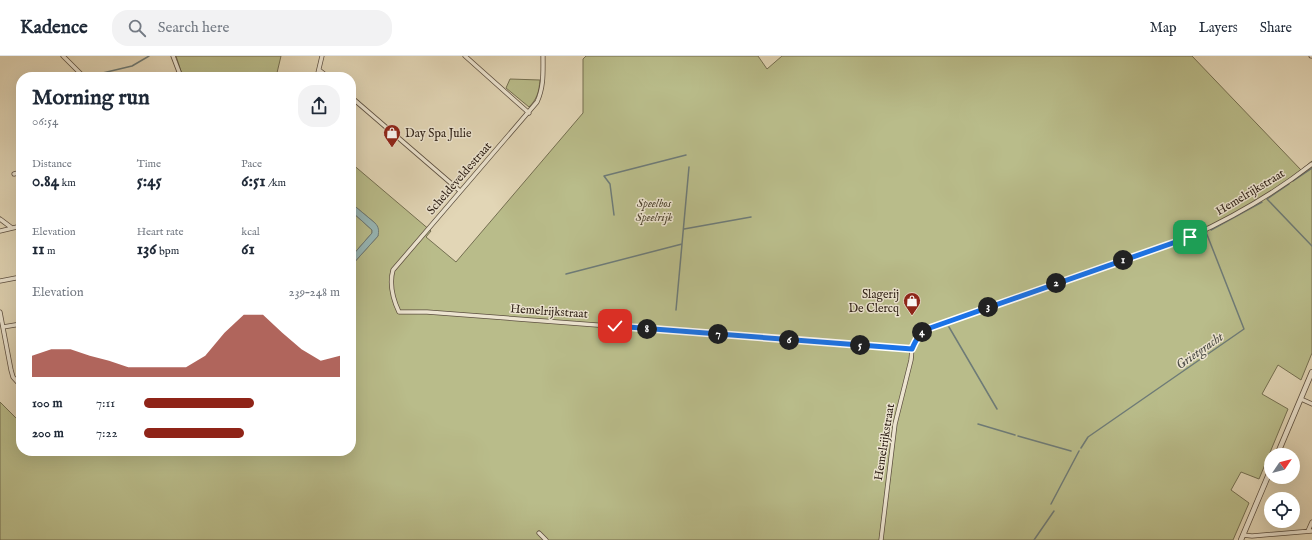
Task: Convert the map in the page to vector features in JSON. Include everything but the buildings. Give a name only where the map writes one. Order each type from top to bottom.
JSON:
[{"type":"street","points":[[63,56],[79,72]]},
{"type":"street","points":[[173,56],[179,72]]},
{"type":"street","points":[[322,56],[319,70],[322,72]]},
{"type":"street","points":[[465,56],[529,113]]},
{"type":"street","name":"Scheldeveldestraat","points":[[399,312],[391,284],[393,270],[537,102],[543,85],[543,56]]},
{"type":"street","points":[[356,101],[460,191]]},
{"type":"street","name":"Hemelrijkstraat","points":[[881,540],[895,424],[911,360],[912,349],[917,337],[923,331],[1170,244],[1205,230],[1234,215],[1275,190],[1312,164]]},
{"type":"street","points":[[0,219],[12,228]]},
{"type":"street","points":[[0,231],[16,227]]},
{"type":"street","points":[[0,280],[16,278]]},
{"type":"street","points":[[0,312],[11,370],[13,377],[16,380]]},
{"type":"street","name":"Hemelrijkstraat","points":[[399,312],[427,312],[912,349]]},
{"type":"street","points":[[3,327],[16,325]]},
{"type":"street","points":[[1280,448],[1312,372]]},
{"type":"street","points":[[1301,398],[1312,404]]},
{"type":"street","points":[[1241,540],[1265,484]]},
{"type":"street","points":[[1243,534],[1252,536],[1310,531],[1312,522]]},
{"type":"street","points":[[539,540],[539,533],[546,540]]},
{"type":"green space","points":[[176,56],[281,56],[277,72],[181,72]]},
{"type":"green space","name":"Speelbos Speelrijk","points":[[586,56],[758,56],[767,69],[782,56],[1192,56],[1301,170],[1312,161],[1312,353],[1301,380],[1278,365],[1262,394],[1288,409],[1272,448],[1264,448],[1264,467],[1259,479],[1241,472],[1231,490],[1249,503],[1233,540],[0,540],[0,402],[16,418],[16,456],[356,456],[356,260],[378,236],[375,223],[356,207],[356,167],[431,231],[426,237],[456,262],[583,113],[583,59]]},
{"type":"green space","points":[[510,79],[540,80],[537,95],[529,107],[506,88]]},
{"type":"green space","points":[[356,216],[372,230],[372,233],[356,251]]},
{"type":"water","points":[[356,207],[375,223],[379,231],[378,236],[356,260],[356,251],[372,233],[372,230],[356,216]]},
{"type":"waterway","points":[[107,72],[132,66],[149,56]]},
{"type":"waterway","points":[[614,215],[610,184],[604,176],[686,155]]},
{"type":"waterway","points":[[676,310],[689,167]]},
{"type":"waterway","points":[[1293,181],[1312,168]]},
{"type":"waterway","points":[[1289,184],[1267,199],[1312,246]]},
{"type":"waterway","points":[[1211,230],[1262,202]]},
{"type":"waterway","points":[[684,229],[751,217]]},
{"type":"waterway","name":"Grietgracht","points":[[1081,448],[1088,437],[1244,329],[1207,232]]},
{"type":"waterway","points":[[566,274],[682,244]]},
{"type":"waterway","points":[[949,327],[997,409]]},
{"type":"waterway","points":[[978,424],[1015,435]]},
{"type":"waterway","points":[[1018,436],[1071,451]]},
{"type":"waterway","name":"Grietgracht","points":[[1051,504],[1079,451]]},
{"type":"waterway","name":"Grietgracht","points":[[1034,540],[1054,511]]},
{"type":"place","name":"Day Spa Julie","points":[[392,148]]},
{"type":"place","name":"Slagerij De Clercq","points":[[912,316]]},
{"type":"route","points":[[615,326],[912,349],[917,337],[923,331],[930,328],[1190,237]]}]
